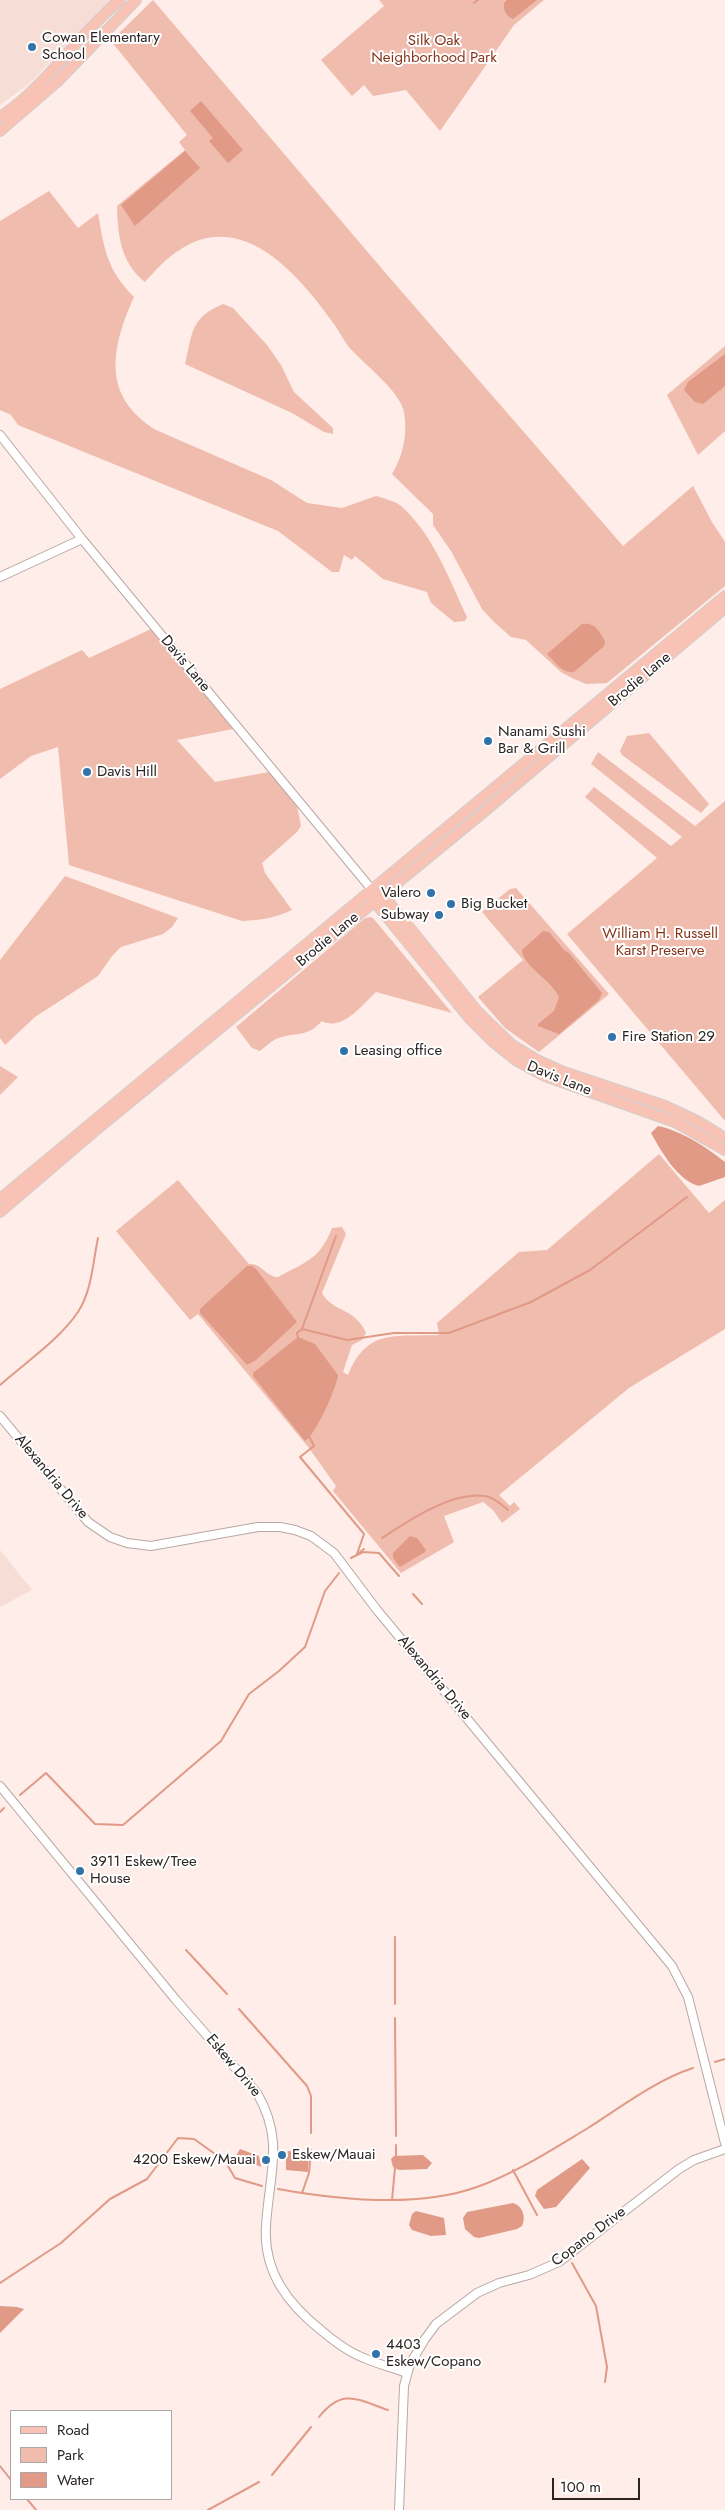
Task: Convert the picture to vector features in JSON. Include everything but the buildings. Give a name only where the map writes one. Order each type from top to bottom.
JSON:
[{"type":"main road","points":[[0,117],[44,77],[104,13],[120,0]]},
{"type":"main road","points":[[0,131],[58,81],[136,0]]},
{"type":"main road","points":[[15,120],[45,86],[46,81],[44,77]]},
{"type":"main road","name":"Brodie Lane","points":[[0,1212],[373,890],[725,596]]},
{"type":"main road","name":"Brodie Lane","points":[[0,1199],[218,1024],[383,895],[725,608]]},
{"type":"main road","points":[[532,757],[539,766]]},
{"type":"main road","points":[[373,890],[374,901]]},
{"type":"main road","name":"Davis Lane","points":[[373,890],[383,895],[494,1030],[536,1060],[680,1124],[725,1150]]},
{"type":"main road","name":"Davis Lane","points":[[374,901],[470,1019],[492,1041],[517,1061],[545,1076],[697,1121],[725,1138]]},
{"type":"main road","points":[[423,961],[438,973],[457,996],[467,999]]},
{"type":"street","name":"Davis Lane","points":[[0,435],[82,539],[373,890]]},
{"type":"street","points":[[0,577],[82,539]]},
{"type":"street","name":"Alexandria Drive","points":[[0,1416],[88,1522],[117,1541],[151,1546],[258,1527],[274,1526],[302,1532],[322,1543],[334,1553],[377,1610],[672,1966],[688,1997],[725,2144]]},
{"type":"street","name":"Eskew Drive","points":[[0,1786],[176,2000],[257,2092],[265,2106],[272,2126],[274,2143],[266,2242],[270,2267],[283,2293],[310,2322],[345,2349],[363,2358],[407,2373]]},
{"type":"street","name":"Copano Drive","points":[[399,2510],[404,2386],[415,2353],[436,2324],[477,2293],[499,2282],[529,2275],[559,2262],[679,2168],[694,2160],[725,2149]]},
{"type":"shaded area","name":"Cowan Elementary School","points":[[0,0],[112,0],[99,10],[29,84],[0,105]]},
{"type":"shaded area","points":[[0,1550],[32,1590],[0,1607]]},
{"type":"green space","points":[[153,0],[389,277],[623,546],[693,486],[725,542],[725,586],[607,683],[586,684],[561,672],[526,640],[511,637],[482,609],[451,551],[433,525],[433,514],[392,474],[402,452],[405,437],[405,420],[401,403],[380,377],[348,346],[320,305],[286,268],[267,253],[246,242],[224,237],[202,239],[178,251],[164,261],[145,282],[130,266],[125,257],[120,238],[117,206],[185,150],[179,142],[187,135],[111,41]]},
{"type":"green space","name":"Silk Oak Neighborhood Park","points":[[379,0],[544,0],[514,25],[440,131],[406,90],[373,96],[364,85],[352,96],[321,60],[384,6]]},
{"type":"green space","points":[[49,191],[78,228],[98,213],[102,238],[112,268],[134,297],[120,335],[116,353],[116,370],[119,386],[126,402],[138,417],[156,430],[271,480],[307,503],[342,508],[376,496],[398,504],[412,517],[431,543],[467,617],[465,621],[454,622],[431,603],[427,592],[383,579],[355,556],[352,560],[344,555],[339,572],[332,572],[278,531],[18,425],[11,415],[0,410],[0,221]]},
{"type":"green space","points":[[223,304],[233,308],[267,345],[281,365],[294,392],[333,428],[333,434],[324,432],[292,413],[185,364],[195,327],[204,315]]},
{"type":"green space","points":[[725,346],[725,431],[698,455],[667,395]]},
{"type":"green space","points":[[151,629],[233,729],[177,740],[215,782],[269,772],[297,806],[301,826],[297,832],[262,863],[265,873],[292,910],[268,918],[242,921],[69,865],[58,747],[31,756],[0,779],[0,689],[82,650],[89,658]]},
{"type":"green space","points":[[649,733],[709,804],[701,813],[622,755],[620,751],[627,736]]},
{"type":"green space","name":"William H. Russell Karst Preserve","points":[[598,752],[695,826],[725,801],[725,1121],[567,934],[657,858],[585,797],[594,787],[671,846],[682,837],[591,764]]},
{"type":"green space","points":[[65,876],[178,918],[172,927],[163,934],[121,947],[98,976],[35,1017],[5,1045],[0,1038],[0,960]]},
{"type":"green space","points":[[516,888],[609,994],[539,1052],[505,1028],[478,997],[523,960],[482,912],[510,889]]},
{"type":"green space","points":[[365,918],[373,918],[452,1013],[376,992],[352,1015],[344,1020],[337,1023],[322,1021],[311,1030],[276,1039],[260,1051],[252,1048],[236,1027]]},
{"type":"green space","points":[[0,1066],[18,1077],[0,1095]]},
{"type":"green space","points":[[659,1154],[709,1213],[725,1200],[725,1329],[629,1388],[499,1495],[510,1506],[514,1502],[520,1509],[502,1523],[493,1510],[483,1502],[444,1516],[454,1542],[401,1573],[333,1491],[336,1486],[309,1448],[198,1314],[190,1320],[116,1231],[178,1180],[249,1264],[257,1266],[270,1275],[278,1277],[311,1258],[322,1247],[332,1228],[342,1227],[346,1234],[322,1293],[332,1304],[356,1319],[366,1333],[362,1340],[352,1345],[343,1372],[348,1375],[364,1349],[374,1342],[396,1336],[439,1335],[437,1323],[519,1252],[547,1250]]},
{"type":"water","points":[[507,0],[537,0],[513,19],[508,16],[504,8],[504,3]]},
{"type":"water","points":[[201,101],[243,150],[228,163],[209,141],[213,138],[190,111]]},
{"type":"water","points":[[185,151],[200,168],[135,226],[121,205]]},
{"type":"water","points":[[725,354],[725,386],[703,404],[695,402],[684,390],[688,382]]},
{"type":"water","points":[[582,624],[590,624],[596,628],[605,641],[604,646],[574,672],[566,671],[559,667],[547,654]]},
{"type":"water","points":[[543,931],[549,932],[564,950],[569,953],[602,993],[599,1000],[559,1034],[538,1026],[554,1011],[559,997],[550,984],[527,962],[522,950]]},
{"type":"water","points":[[658,1126],[685,1136],[718,1156],[725,1162],[725,1177],[699,1186],[684,1178],[671,1164],[651,1133]]},
{"type":"water","points":[[247,1266],[252,1266],[256,1269],[297,1322],[256,1360],[247,1365],[200,1313],[200,1309]]},
{"type":"water","points":[[298,1337],[315,1344],[338,1375],[325,1411],[305,1441],[253,1376],[253,1373]]},
{"type":"water","points":[[410,1536],[417,1538],[426,1550],[400,1567],[393,1558],[393,1553]]},
{"type":"water","points":[[240,2149],[259,2156],[261,2167],[238,2157],[237,2154]]},
{"type":"water","points":[[288,2151],[309,2153],[308,2172],[286,2170],[286,2155]]},
{"type":"water","points":[[423,2155],[432,2163],[427,2169],[399,2170],[393,2167],[391,2159],[394,2156]]},
{"type":"water","points":[[582,2159],[590,2168],[556,2207],[544,2209],[535,2196],[537,2190]]},
{"type":"water","points":[[513,2203],[521,2209],[524,2216],[522,2226],[517,2229],[479,2238],[474,2237],[465,2229],[463,2218],[467,2212]]},
{"type":"water","points":[[416,2211],[444,2218],[446,2235],[431,2236],[412,2230],[409,2225],[412,2214]]},
{"type":"water","points":[[0,2306],[24,2309],[0,2333]]},
{"type":"waterway","points":[[474,3],[478,0]]},
{"type":"waterway","points":[[302,1329],[347,1340],[394,1333],[449,1333],[531,1302],[590,1270],[687,1197]]},
{"type":"waterway","points":[[298,1338],[297,1333],[302,1329],[336,1236]]},
{"type":"waterway","points":[[0,1385],[52,1341],[78,1312],[83,1304],[89,1285],[98,1238]]},
{"type":"waterway","points":[[309,1436],[314,1446],[300,1457],[364,1534],[357,1554]]},
{"type":"waterway","points":[[382,1538],[431,1509],[459,1498],[485,1496],[498,1501],[508,1510]]},
{"type":"waterway","points":[[359,1553],[364,1549]]},
{"type":"waterway","points":[[351,1558],[363,1552],[379,1553],[399,1576]]},
{"type":"waterway","points":[[20,1795],[46,1773],[95,1824],[123,1825],[221,1741],[249,1694],[279,1671],[305,1647],[325,1591],[339,1573]]},
{"type":"waterway","points":[[413,1594],[422,1604]]},
{"type":"waterway","points":[[0,1812],[4,1808]]},
{"type":"waterway","points":[[395,1937],[395,2004]]},
{"type":"waterway","points":[[186,1950],[227,1994]]},
{"type":"waterway","points":[[239,2009],[307,2086],[311,2096],[311,2133]]},
{"type":"waterway","points":[[395,2018],[396,2136]]},
{"type":"waterway","points":[[715,2062],[725,2059]]},
{"type":"waterway","points":[[278,2189],[352,2199],[378,2200],[430,2198],[454,2194],[506,2175],[588,2128],[652,2087],[693,2068]]},
{"type":"waterway","points":[[0,2283],[61,2243],[110,2199],[147,2179],[178,2138],[194,2139],[225,2161],[235,2178],[262,2186]]},
{"type":"waterway","points":[[396,2145],[396,2158]]},
{"type":"waterway","points":[[302,2193],[309,2173],[311,2150]]},
{"type":"waterway","points":[[392,2200],[395,2168]]},
{"type":"waterway","points":[[513,2170],[537,2215]]},
{"type":"waterway","points":[[572,2263],[596,2306],[607,2367],[605,2382]]},
{"type":"waterway","points":[[319,2417],[336,2402],[351,2398],[388,2410]]},
{"type":"waterway","points":[[272,2475],[311,2427]]},
{"type":"waterway","points":[[0,2466],[10,2479]]},
{"type":"waterway","points":[[208,2510],[259,2482]]},
{"type":"waterway","points":[[28,2500],[36,2510]]},
{"type":"place","name":"Cowan Elementary School","points":[[32,47]]},
{"type":"place","name":"Nanami Sushi Bar & Grill","points":[[488,741]]},
{"type":"place","name":"Davis Hill","points":[[87,772]]},
{"type":"place","name":"Valero","points":[[431,893]]},
{"type":"place","name":"Big Bucket","points":[[451,904]]},
{"type":"place","name":"Subway","points":[[439,915]]},
{"type":"place","name":"Fire Station 29","points":[[612,1037]]},
{"type":"place","name":"Leasing office","points":[[344,1051]]},
{"type":"place","name":"3911 Eskew/Tree House","points":[[80,1871]]},
{"type":"place","name":"Eskew/Mauai","points":[[282,2155]]},
{"type":"place","name":"4200 Eskew/Mauai","points":[[266,2160]]},
{"type":"place","name":"4403 Eskew/Copano","points":[[376,2354]]}]
